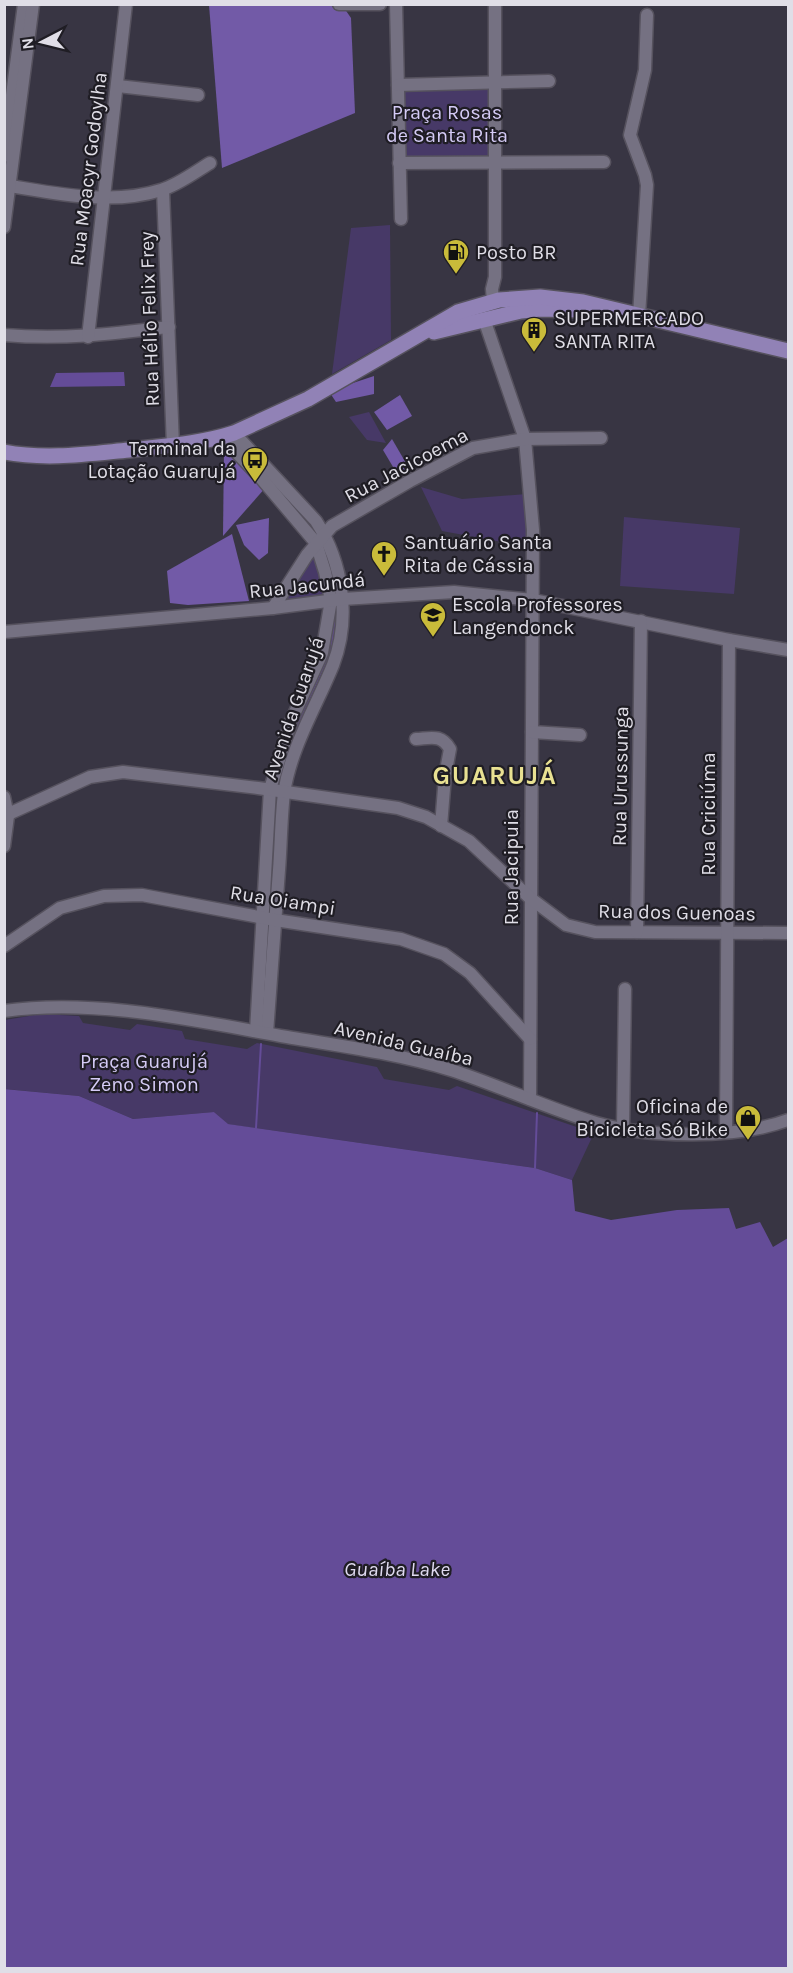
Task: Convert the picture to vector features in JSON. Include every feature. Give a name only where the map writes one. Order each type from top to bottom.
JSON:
[{"type":"main road","points":[[460,319],[484,319],[497,305]]},
{"type":"main road","points":[[4,452],[27,456],[72,456],[173,446],[228,435],[308,399],[416,336],[497,305],[639,316],[789,351]]},
{"type":"street","points":[[4,227],[20,74],[24,4]]},
{"type":"street","points":[[4,156],[33,4]]},
{"type":"street","name":"Rua Moacyr Godoylha","points":[[88,337],[126,4]]},
{"type":"street","points":[[344,5],[380,4]]},
{"type":"street","points":[[396,4],[401,219]]},
{"type":"street","points":[[495,4],[495,277],[499,289],[497,305]]},
{"type":"street","points":[[639,316],[646,185],[645,175],[630,135],[645,70],[647,15]]},
{"type":"street","points":[[398,85],[549,81]]},
{"type":"street","points":[[118,86],[198,94]]},
{"type":"street","points":[[399,163],[604,162]]},
{"type":"street","points":[[7,186],[104,198],[135,196],[163,190],[210,164]]},
{"type":"street","name":"Rua Hélio Felix Frey","points":[[163,190],[173,446]]},
{"type":"street","name":"Rua Jacipuia","points":[[484,319],[525,440],[533,530],[530,1099]]},
{"type":"street","points":[[4,335],[42,338],[88,337],[169,327]]},
{"type":"street","name":"Avenida Guarujá","points":[[228,435],[261,478],[320,539],[337,569],[338,647],[333,665],[302,731],[285,791],[275,920],[261,1032]]},
{"type":"street","name":"Rua Jacicoema","points":[[273,608],[320,539],[332,526],[473,448],[525,440],[601,438]]},
{"type":"street","name":"Rua Jacundá","points":[[4,632],[273,608],[337,600],[454,592],[532,600],[789,650]]},
{"type":"street","name":"Avenida Guarujá","points":[[261,1032],[262,917],[270,789],[291,721],[322,653],[337,600]]},
{"type":"street","name":"Rua Urussunga","points":[[637,932],[641,621]]},
{"type":"street","name":"Rua Criciúma","points":[[726,1132],[729,640]]},
{"type":"street","points":[[532,732],[580,735]]},
{"type":"street","points":[[416,739],[438,738],[445,741],[450,749],[445,776],[441,826]]},
{"type":"street","name":"Rua dos Guenoas","points":[[6,816],[90,777],[106,773],[123,772],[285,791],[398,808],[426,818],[469,841],[530,898],[566,925],[595,932],[789,933]]},
{"type":"street","points":[[4,797],[6,816],[4,846]]},
{"type":"street","name":"Rua Oiampi","points":[[4,946],[60,908],[104,896],[142,895],[275,920],[402,939],[444,954],[470,973],[530,1039]]},
{"type":"street","points":[[623,1129],[624,989]]},
{"type":"street","name":"Avenida Guaíba","points":[[4,1011],[38,1006],[85,1006],[261,1032],[381,1054],[451,1070],[595,1122],[623,1129],[676,1133],[726,1132],[770,1127],[789,1120]]},
{"type":"green space","name":"Praça Rosas de Santa Rita","points":[[489,88],[490,157],[405,159],[404,89]]},
{"type":"green space","points":[[390,225],[391,340],[332,374],[351,228]]},
{"type":"green space","points":[[369,412],[386,443],[367,440],[349,417]]},
{"type":"green space","points":[[421,487],[462,499],[527,494],[529,547],[442,531]]},
{"type":"green space","points":[[624,517],[740,528],[734,594],[620,586]]},
{"type":"green space","points":[[313,553],[326,597],[278,605]]},
{"type":"green space","name":"Praça Guarujá Zeno Simon","points":[[41,1014],[79,1016],[83,1023],[130,1030],[137,1024],[182,1031],[185,1039],[247,1049],[257,1043],[377,1067],[384,1079],[449,1090],[457,1086],[594,1133],[572,1180],[535,1168],[227,1124],[214,1112],[133,1119],[79,1096],[5,1089],[5,1020]]},
{"type":"shaded area","points":[[209,5],[342,5],[351,18],[355,113],[222,168]]},
{"type":"shaded area","points":[[374,376],[374,394],[336,402],[332,396],[332,390]]},
{"type":"shaded area","points":[[400,395],[412,416],[387,430],[374,412]]},
{"type":"shaded area","points":[[392,439],[410,470],[399,477],[383,450]]},
{"type":"shaded area","points":[[224,448],[266,487],[223,536]]},
{"type":"shaded area","points":[[269,518],[268,553],[259,560],[244,545],[236,525]]},
{"type":"shaded area","points":[[232,534],[249,601],[188,605],[170,603],[167,571]]},
{"type":"water","points":[[124,372],[125,386],[50,387],[56,373]]},
{"type":"water","name":"Guaíba Lake","points":[[4,1089],[79,1096],[133,1119],[214,1112],[228,1124],[535,1168],[572,1180],[575,1211],[611,1220],[677,1210],[729,1208],[736,1229],[760,1222],[773,1247],[788,1238],[788,1968],[5,1968]]},
{"type":"waterway","points":[[289,752],[297,725],[331,650],[336,610]]},
{"type":"waterway","points":[[280,781],[283,769]]},
{"type":"waterway","points":[[272,864],[277,798]]},
{"type":"waterway","points":[[256,1128],[261,1044]]},
{"type":"waterway","points":[[535,1168],[537,1113]]},
{"type":"place","name":"Posto BR","points":[[456,275]]},
{"type":"place","name":"SUPERMERCADO SANTA RITA","points":[[534,353]]},
{"type":"place","name":"Terminal da Lotação Guarujá","points":[[255,483]]},
{"type":"place","name":"Santuário Santa Rita de Cássia","points":[[384,577]]},
{"type":"place","name":"Escola Professores Langendonck","points":[[433,638]]},
{"type":"place","name":"Oficina de Bicicleta Só Bike","points":[[748,1141]]},
{"type":"district","name":"GUARUJÁ","points":[[495,775]]}]
